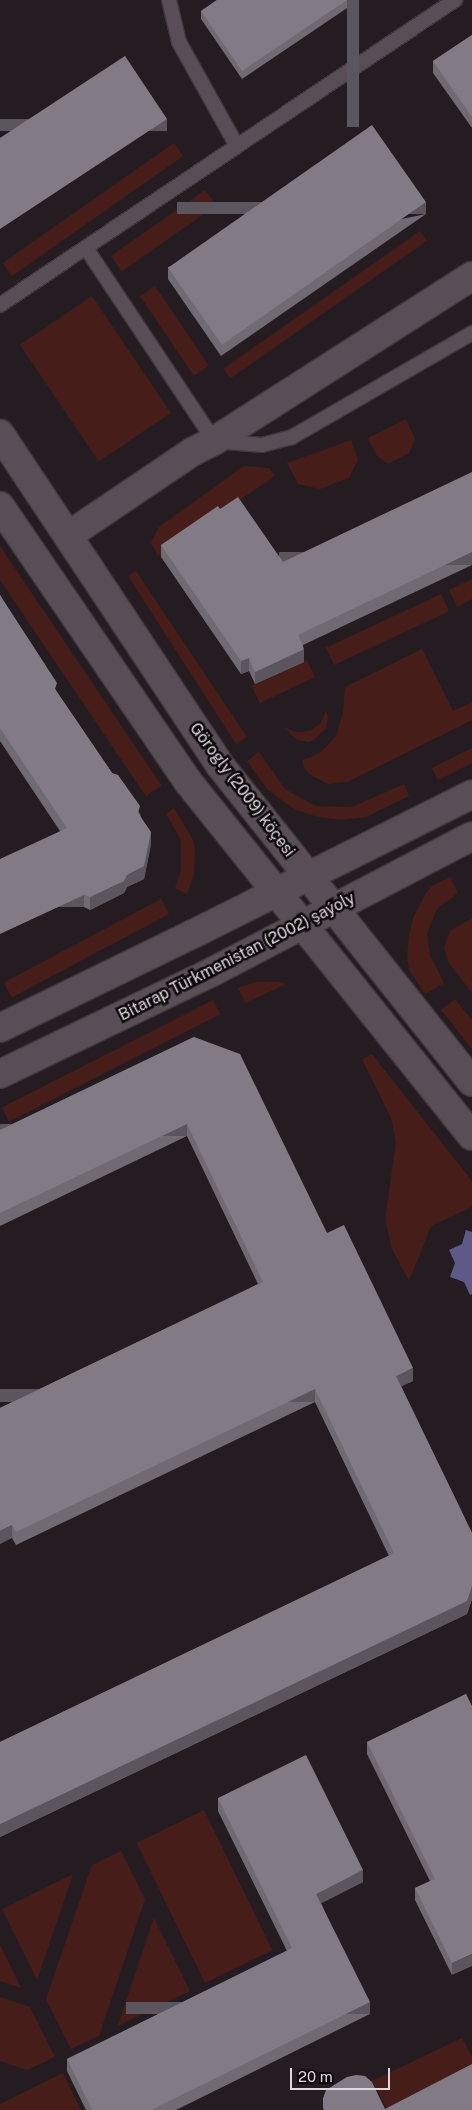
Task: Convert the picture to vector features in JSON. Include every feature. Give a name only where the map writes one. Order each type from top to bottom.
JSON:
[{"type":"street","points":[[69,535],[192,452],[214,441],[472,276]]},
{"type":"street","name":"Görogly (2009) köçesi","points":[[0,434],[69,535],[218,764],[472,1082]]},
{"type":"street","points":[[0,506],[188,783],[472,1136]]},
{"type":"street","points":[[0,1028],[472,794]]},
{"type":"street","name":"Bitarap Türkmenistan (2002) şaýoly","points":[[0,1074],[212,972],[472,836]]},
{"type":"lane","points":[[169,0],[179,42],[237,146]]},
{"type":"lane","points":[[0,305],[455,0]]},
{"type":"lane","points":[[86,248],[214,441],[262,445],[292,438],[472,333]]},
{"type":"shaded area","points":[[174,143],[183,156],[12,276],[3,263]]},
{"type":"shaded area","points":[[205,190],[216,206],[122,272],[111,256]]},
{"type":"shaded area","points":[[420,231],[427,241],[230,378],[223,369]]},
{"type":"shaded area","points":[[155,286],[209,366],[194,376],[140,296]]},
{"type":"shaded area","points":[[92,296],[171,413],[99,462],[20,345]]},
{"type":"shaded area","points":[[406,419],[415,439],[409,453],[388,464],[377,456],[368,438]]},
{"type":"shaded area","points":[[351,440],[358,459],[349,478],[320,489],[298,484],[287,463]]},
{"type":"shaded area","points":[[244,466],[269,468],[275,476],[158,556],[151,543],[159,527]]},
{"type":"shaded area","points":[[0,546],[162,786],[146,796],[0,580]]},
{"type":"shaded area","points":[[136,571],[247,737],[236,744],[128,576]]},
{"type":"shaded area","points":[[472,579],[472,599],[457,607],[449,590]]},
{"type":"shaded area","points":[[441,594],[449,611],[334,665],[326,648]]},
{"type":"shaded area","points":[[422,649],[453,711],[472,702],[472,720],[347,782],[328,784],[309,774],[302,760],[320,753],[336,736],[343,712],[345,687]]},
{"type":"shaded area","points":[[307,660],[315,677],[260,703],[252,686]]},
{"type":"shaded area","points":[[326,710],[328,717],[326,728],[314,740],[308,742],[297,740],[284,727],[296,732],[310,731],[321,723]]},
{"type":"shaded area","points":[[472,748],[472,763],[438,780],[432,768]]},
{"type":"shaded area","points":[[259,752],[285,789],[315,806],[352,807],[404,784],[409,796],[366,817],[342,820],[318,817],[294,809],[268,790],[247,761]]},
{"type":"shaded area","points":[[174,808],[192,838],[195,849],[194,874],[187,894],[175,888],[181,871],[181,840],[166,814]]},
{"type":"shaded area","points":[[450,877],[458,893],[437,909],[427,934],[430,955],[444,983],[425,994],[409,970],[407,957],[409,935],[413,918],[426,893],[432,886]]},
{"type":"shaded area","points":[[161,899],[169,914],[12,998],[4,983]]},
{"type":"shaded area","points":[[472,918],[472,993],[449,963],[444,948],[450,931]]},
{"type":"shaded area","points":[[256,982],[280,982],[286,984],[246,1003],[238,988]]},
{"type":"shaded area","points":[[455,999],[472,1020],[472,1049],[441,1010]]},
{"type":"shaded area","points":[[213,1000],[220,1014],[9,1122],[2,1108]]},
{"type":"shaded area","points":[[372,1054],[472,1181],[472,1207],[435,1224],[430,1229],[409,1281],[392,1249],[386,1223],[396,1142],[391,1118],[362,1059]]},
{"type":"shaded area","points":[[466,1230],[472,1232],[472,1294],[470,1295],[464,1282],[450,1277],[455,1263],[449,1250],[462,1244]]},
{"type":"shaded area","points":[[204,1810],[272,1950],[205,1983],[137,1843]]},
{"type":"shaded area","points":[[121,1851],[145,1899],[99,2036],[71,2049],[46,1999],[92,1865]]},
{"type":"shaded area","points":[[73,1874],[37,1980],[2,1909]]},
{"type":"shaded area","points":[[154,1918],[190,1991],[118,2026]]},
{"type":"shaded area","points":[[0,1945],[21,1988],[0,1981]]},
{"type":"shaded area","points":[[0,1997],[30,2007],[55,2057],[27,2070],[0,2061]]},
{"type":"shaded area","points":[[462,2038],[472,2057],[472,2069],[388,2110],[372,2081]]},
{"type":"shaded area","points":[[63,2073],[81,2110],[0,2110],[0,2104]]},
{"type":"building","points":[[217,0],[347,0],[242,71],[201,11]]},
{"type":"building","points":[[472,35],[472,117],[433,61]]},
{"type":"building","points":[[125,56],[167,119],[0,229],[0,138]]},
{"type":"building","points":[[372,125],[426,202],[222,345],[168,268]]},
{"type":"building","points":[[472,472],[472,552],[298,635],[304,649],[255,672],[249,658],[241,661],[161,545],[218,506],[220,509],[238,497],[283,562]]},
{"type":"building","points":[[0,595],[57,683],[55,689],[112,773],[118,775],[140,806],[138,813],[151,832],[144,866],[127,875],[124,881],[90,897],[84,895],[0,934],[0,859],[67,828],[0,728]]},
{"type":"building","points":[[194,1037],[240,1054],[327,1233],[344,1225],[413,1368],[396,1376],[472,1533],[472,1586],[467,1601],[0,1824],[0,1742],[394,1553],[315,1389],[16,1532],[12,1525],[0,1531],[0,1408],[263,1282],[187,1124],[0,1213],[0,1130]]},
{"type":"building","points":[[466,1694],[472,1706],[472,1954],[452,1963],[415,1888],[435,1879],[367,1742]]},
{"type":"building","points":[[306,1755],[363,1870],[316,1894],[370,2002],[151,2110],[92,2110],[67,2059],[292,1948],[218,1798]]},
{"type":"building","points":[[472,2064],[472,2110],[324,2110],[323,2108],[323,2098],[326,2090],[347,2077],[365,2076],[372,2082],[385,2109]]}]
